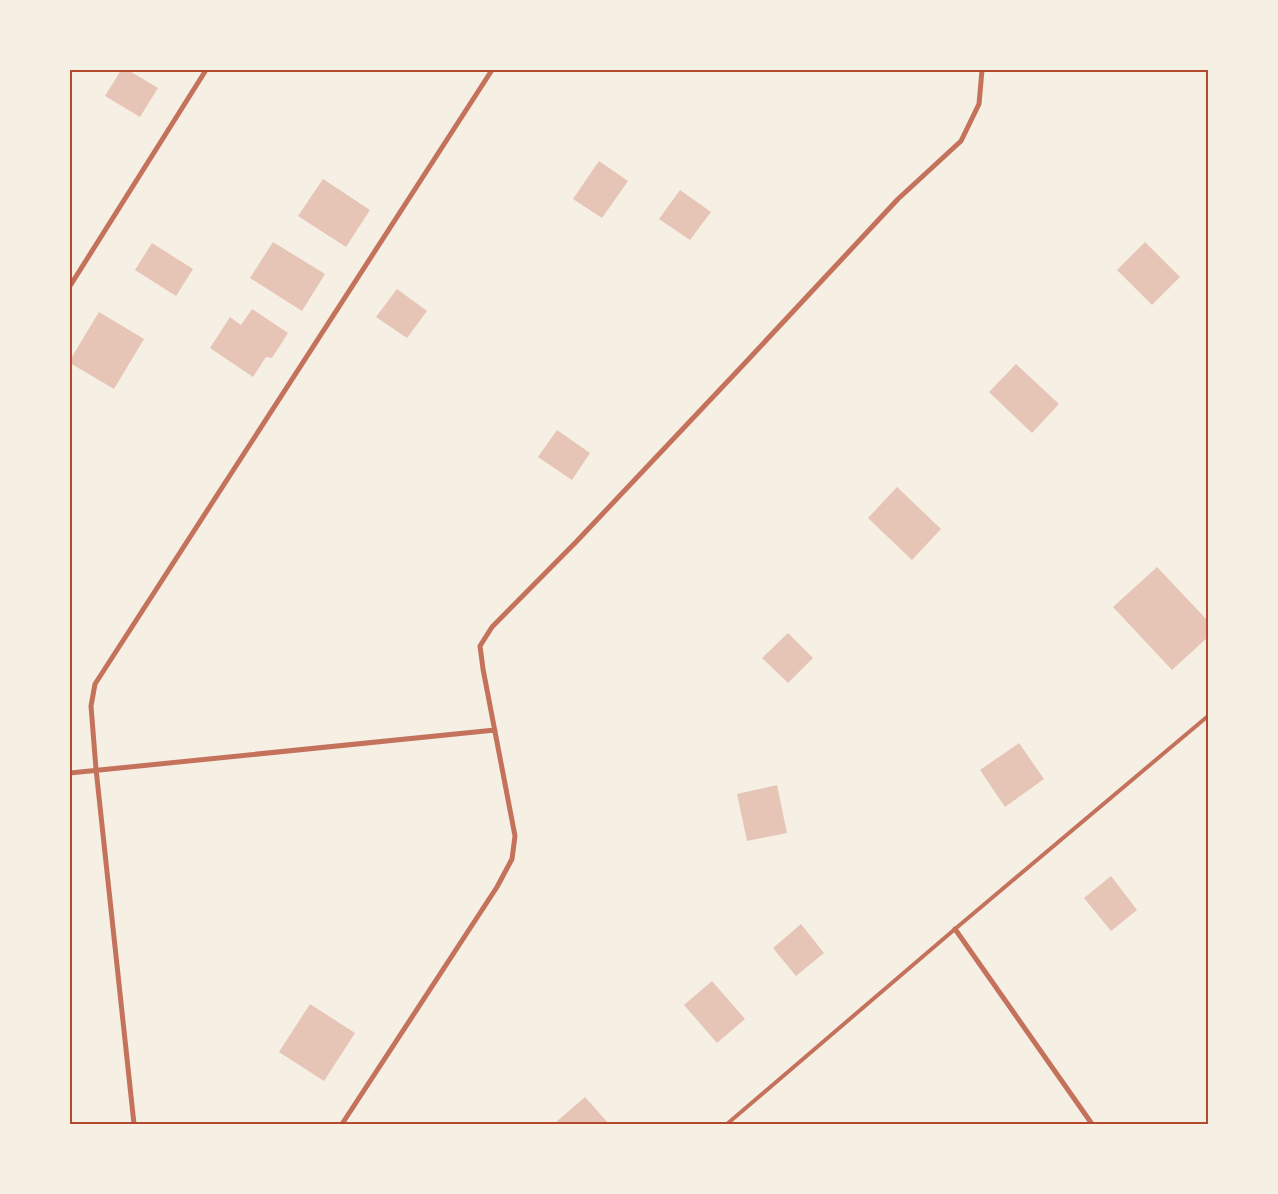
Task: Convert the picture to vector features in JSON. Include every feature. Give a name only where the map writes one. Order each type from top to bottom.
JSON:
[{"type":"street","points":[[70,286],[206,70]]},
{"type":"street","points":[[134,1124],[96,769],[91,706],[95,684],[492,70]]},
{"type":"street","points":[[342,1124],[496,888],[512,859],[515,836],[482,669],[480,646],[492,627],[583,535],[898,199],[961,141],[979,104],[982,70]]},
{"type":"street","points":[[70,773],[495,730]]},
{"type":"street","points":[[955,929],[1092,1124]]},
{"type":"lane","points":[[727,1124],[1208,716]]},
{"type":"building","points":[[121,70],[128,70],[158,88],[140,117],[105,96]]},
{"type":"building","points":[[599,161],[628,181],[602,218],[573,199]]},
{"type":"building","points":[[323,179],[370,210],[346,247],[298,216]]},
{"type":"building","points":[[680,190],[711,212],[690,240],[659,219]]},
{"type":"building","points":[[273,242],[325,274],[302,311],[250,278]]},
{"type":"building","points":[[1145,242],[1180,277],[1152,305],[1117,270]]},
{"type":"building","points":[[152,243],[193,269],[176,296],[135,270]]},
{"type":"building","points":[[397,289],[427,311],[407,338],[376,317]]},
{"type":"building","points":[[252,309],[288,333],[272,358],[266,357],[253,377],[210,348],[230,317],[241,325]]},
{"type":"building","points":[[99,312],[144,339],[114,389],[70,363]]},
{"type":"building","points":[[1016,364],[1059,404],[1032,433],[989,392]]},
{"type":"building","points":[[557,430],[590,453],[572,480],[538,457]]},
{"type":"building","points":[[897,487],[941,529],[912,560],[868,518]]},
{"type":"building","points":[[1157,567],[1208,621],[1208,637],[1172,670],[1113,607]]},
{"type":"building","points":[[788,633],[813,658],[788,683],[762,658]]},
{"type":"building","points":[[1019,743],[1044,779],[1005,807],[980,770]]},
{"type":"building","points":[[777,785],[787,833],[747,841],[737,794]]},
{"type":"building","points":[[1111,876],[1137,910],[1111,931],[1084,898]]},
{"type":"building","points":[[801,924],[824,953],[796,976],[773,948]]},
{"type":"building","points":[[712,981],[745,1019],[717,1043],[684,1005]]},
{"type":"building","points":[[310,1004],[355,1033],[324,1081],[279,1052]]},
{"type":"building","points":[[585,1097],[609,1124],[555,1123]]}]
